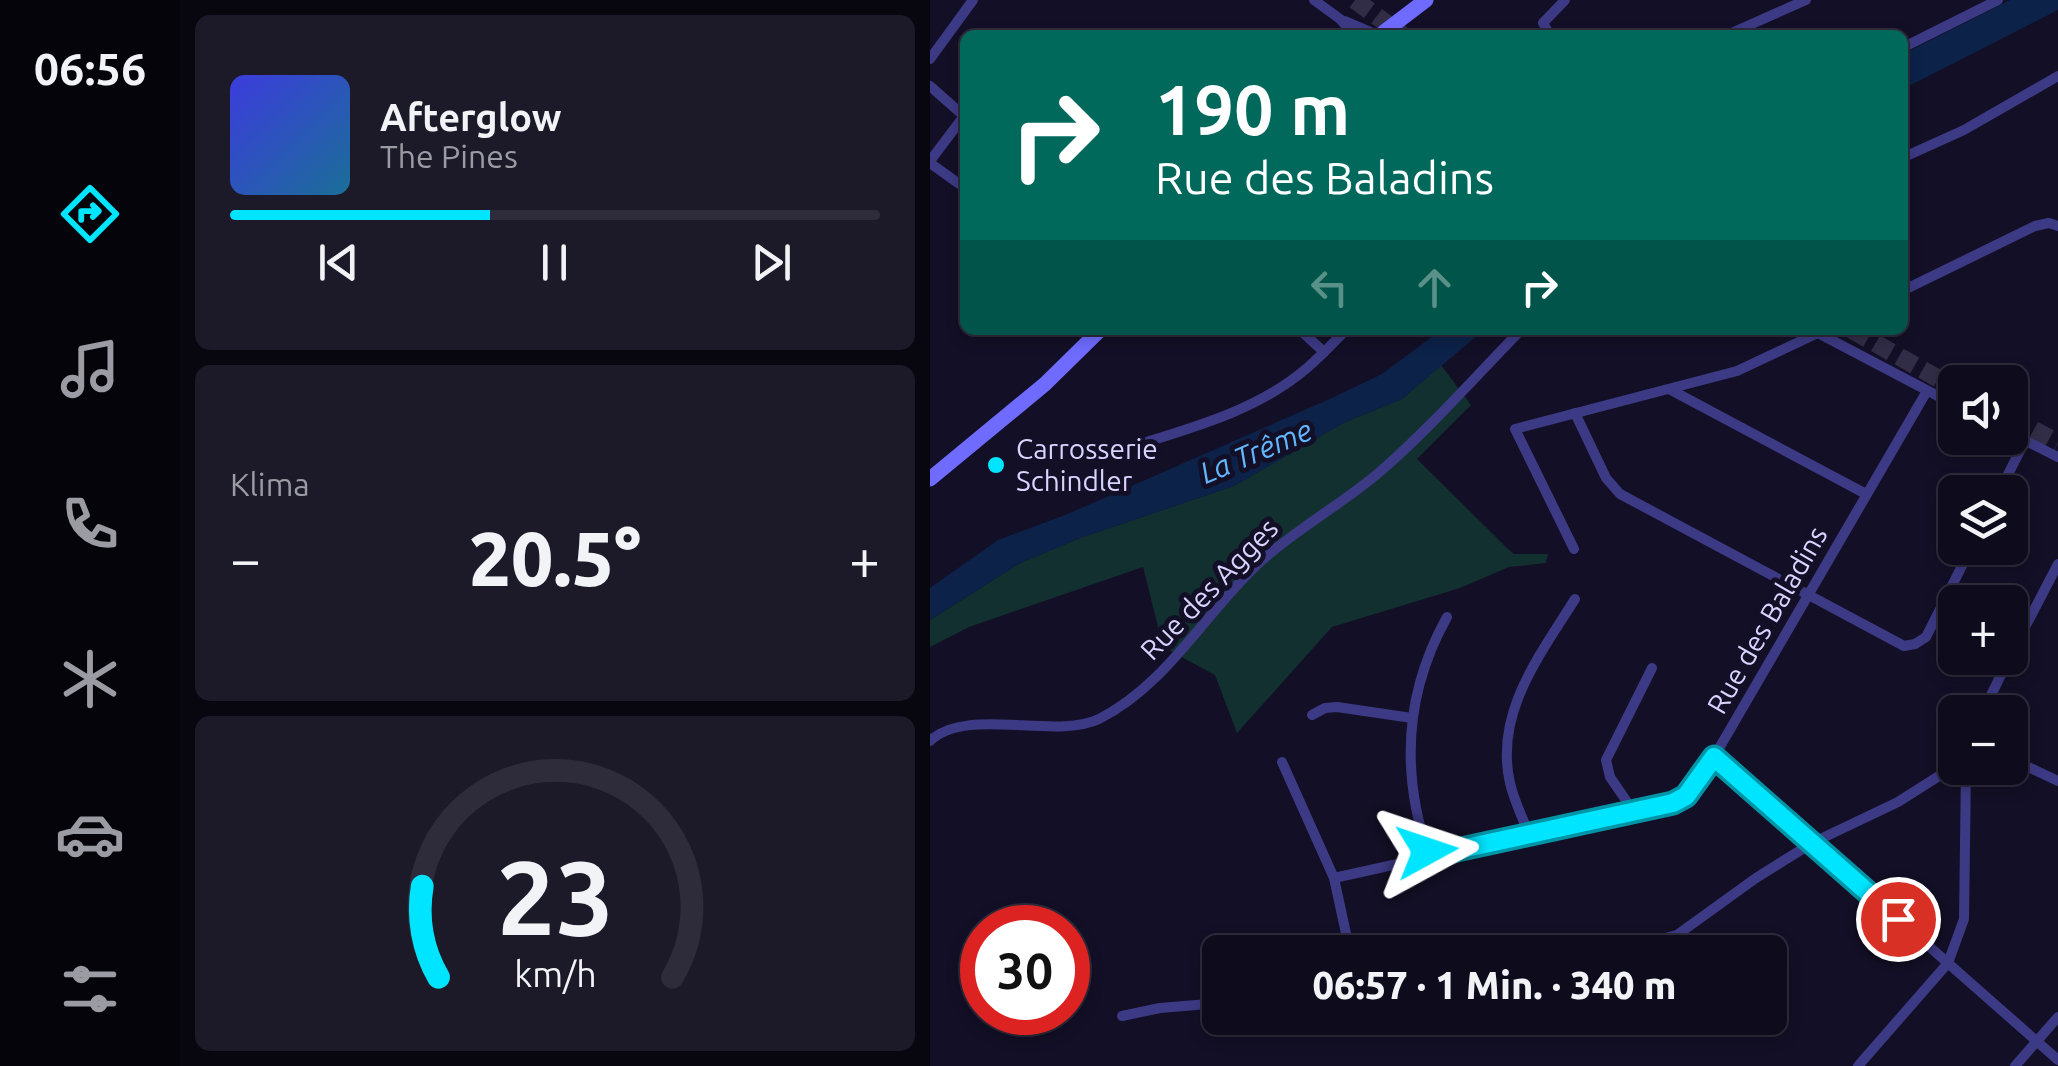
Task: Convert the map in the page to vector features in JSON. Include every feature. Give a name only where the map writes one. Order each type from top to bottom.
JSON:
[{"type":"main road","points":[[1388,30],[1424,2]]},
{"type":"main road","points":[[930,479],[1046,384],[1095,335]]},
{"type":"street","points":[[930,59],[973,0]]},
{"type":"street","points":[[1314,0],[1350,30]]},
{"type":"street","points":[[1547,30],[1543,23],[1566,0]]},
{"type":"street","points":[[1908,45],[1998,0]]},
{"type":"street","points":[[1737,30],[1798,2]]},
{"type":"street","points":[[1340,19],[1372,30]]},
{"type":"street","points":[[1908,155],[1964,130],[2058,76]]},
{"type":"street","points":[[930,86],[960,112]]},
{"type":"street","points":[[960,121],[930,162],[960,184]]},
{"type":"street","points":[[1908,289],[2035,226],[2058,226]]},
{"type":"street","points":[[1305,335],[1324,352]]},
{"type":"street","points":[[1124,449],[1212,421],[1264,397],[1306,370],[1341,335]]},
{"type":"street","name":"Rue des Agges","points":[[930,740],[942,730],[964,727],[1066,726],[1096,720],[1124,703],[1159,673],[1258,563],[1382,470],[1466,390],[1516,335]]},
{"type":"street","points":[[1574,549],[1515,428],[1737,372],[1813,335]]},
{"type":"street","points":[[1828,335],[1938,396]]},
{"type":"street","points":[[1670,390],[1866,494]]},
{"type":"street","name":"Rue des Baladins","points":[[1927,391],[1714,757],[2058,1060]]},
{"type":"street","points":[[1575,413],[1606,478],[1620,494],[1904,646],[1926,637],[1962,565]]},
{"type":"street","points":[[2028,442],[2058,457]]},
{"type":"street","points":[[2028,622],[2058,564]]},
{"type":"street","points":[[1529,834],[1510,784],[1506,750],[1510,720],[1525,680],[1576,599]]},
{"type":"street","points":[[1429,856],[1414,809],[1408,760],[1412,718],[1425,662],[1446,617]]},
{"type":"street","points":[[1634,812],[1610,776],[1606,760],[1652,668]]},
{"type":"street","points":[[1312,715],[1324,708],[1337,707],[1412,718]]},
{"type":"street","points":[[1334,878],[1673,803],[1686,796],[1714,757]]},
{"type":"street","points":[[1282,762],[1334,878],[1346,935]]},
{"type":"street","points":[[2028,768],[2058,781]]},
{"type":"street","points":[[1677,935],[1812,843],[1898,802],[1938,777]]},
{"type":"street","points":[[1858,1066],[1948,964],[1964,919],[1966,785]]},
{"type":"street","points":[[1122,1016],[1202,1004]]},
{"type":"street","points":[[2014,1066],[2058,1017]]},
{"type":"green space","points":[[1441,365],[1471,405],[1417,459],[1514,554],[1548,554],[1546,563],[1509,567],[1460,588],[1332,627],[1237,733],[1215,675],[1163,647],[1143,567],[969,627],[930,647],[930,620],[1020,563],[1080,538],[1234,486],[1343,423],[1402,399]]},
{"type":"water","points":[[2010,0],[2058,0],[2058,10],[1908,86],[1908,51]]},
{"type":"water","name":"La Trême","points":[[1434,335],[1478,335],[1402,399],[1343,423],[1234,486],[1080,538],[1020,563],[930,620],[930,588],[998,540],[1070,513],[1382,374]]},
{"type":"tunnel","points":[[1355,0],[1395,30]]},
{"type":"tunnel","points":[[1861,335],[1938,378]]},
{"type":"tunnel","points":[[2028,427],[2058,443]]},
{"type":"place","name":"Carrosserie Schindler","points":[[996,465]]},
{"type":"route","points":[[1427,851],[1429,856],[1673,803],[1686,796],[1714,757],[1898,919]]}]
